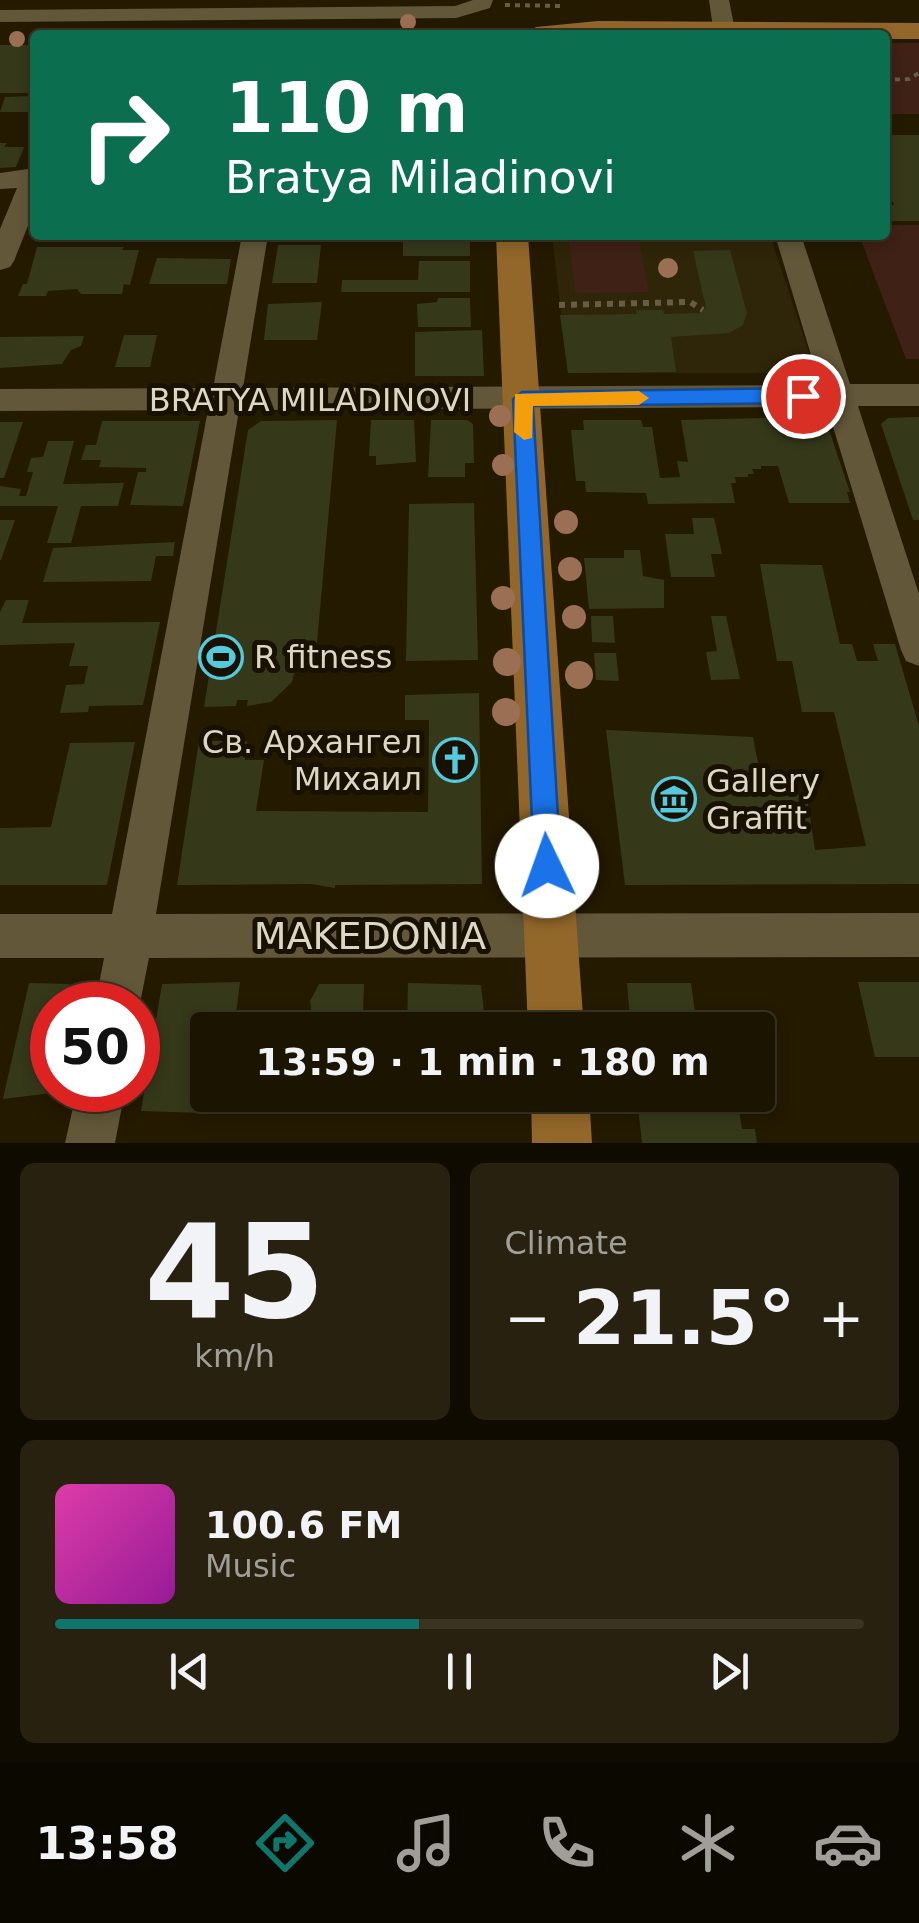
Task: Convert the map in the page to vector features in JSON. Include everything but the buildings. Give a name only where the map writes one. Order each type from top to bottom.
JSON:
[{"type":"main road","points":[[890,30],[919,30]]},
{"type":"main road","points":[[512,240],[555,1012]]},
{"type":"main road","points":[[561,1112],[562,1143]]},
{"type":"street","points":[[719,0],[724,30]]},
{"type":"street","points":[[0,16],[298,24],[456,12],[484,2]]},
{"type":"street","points":[[0,181],[30,179]]},
{"type":"street","points":[[0,261],[30,189]]},
{"type":"street","points":[[123,982],[253,240]]},
{"type":"street","points":[[790,240],[919,650]]},
{"type":"street","name":"BRATYA MILADINOVI","points":[[0,400],[919,394]]},
{"type":"street","name":"MAKEDONIA","points":[[0,936],[919,935]]},
{"type":"street","points":[[90,1143],[96,1112]]},
{"type":"path","points":[[890,80],[909,79],[919,73]]},
{"type":"path","points":[[559,305],[690,302],[703,310]]},
{"type":"shaded area","points":[[890,43],[919,43],[919,114],[890,114]]},
{"type":"shaded area","points":[[890,225],[919,225],[919,359],[906,359],[861,240],[890,240]]},
{"type":"shaded area","points":[[553,240],[772,240],[810,356],[808,366],[797,373],[568,373]]},
{"type":"shaded area","points":[[569,240],[639,240],[649,292],[575,293]]},
{"type":"slow traffic","points":[[524,432],[522,399],[639,398]]},
{"type":"place","name":"R fitness","points":[[221,657]]},
{"type":"place","name":"Св. Архангел Михаил","points":[[455,760]]},
{"type":"place","name":"Gallery Graffit","points":[[674,799]]},
{"type":"route","points":[[547,866],[522,399],[803,396]]}]
